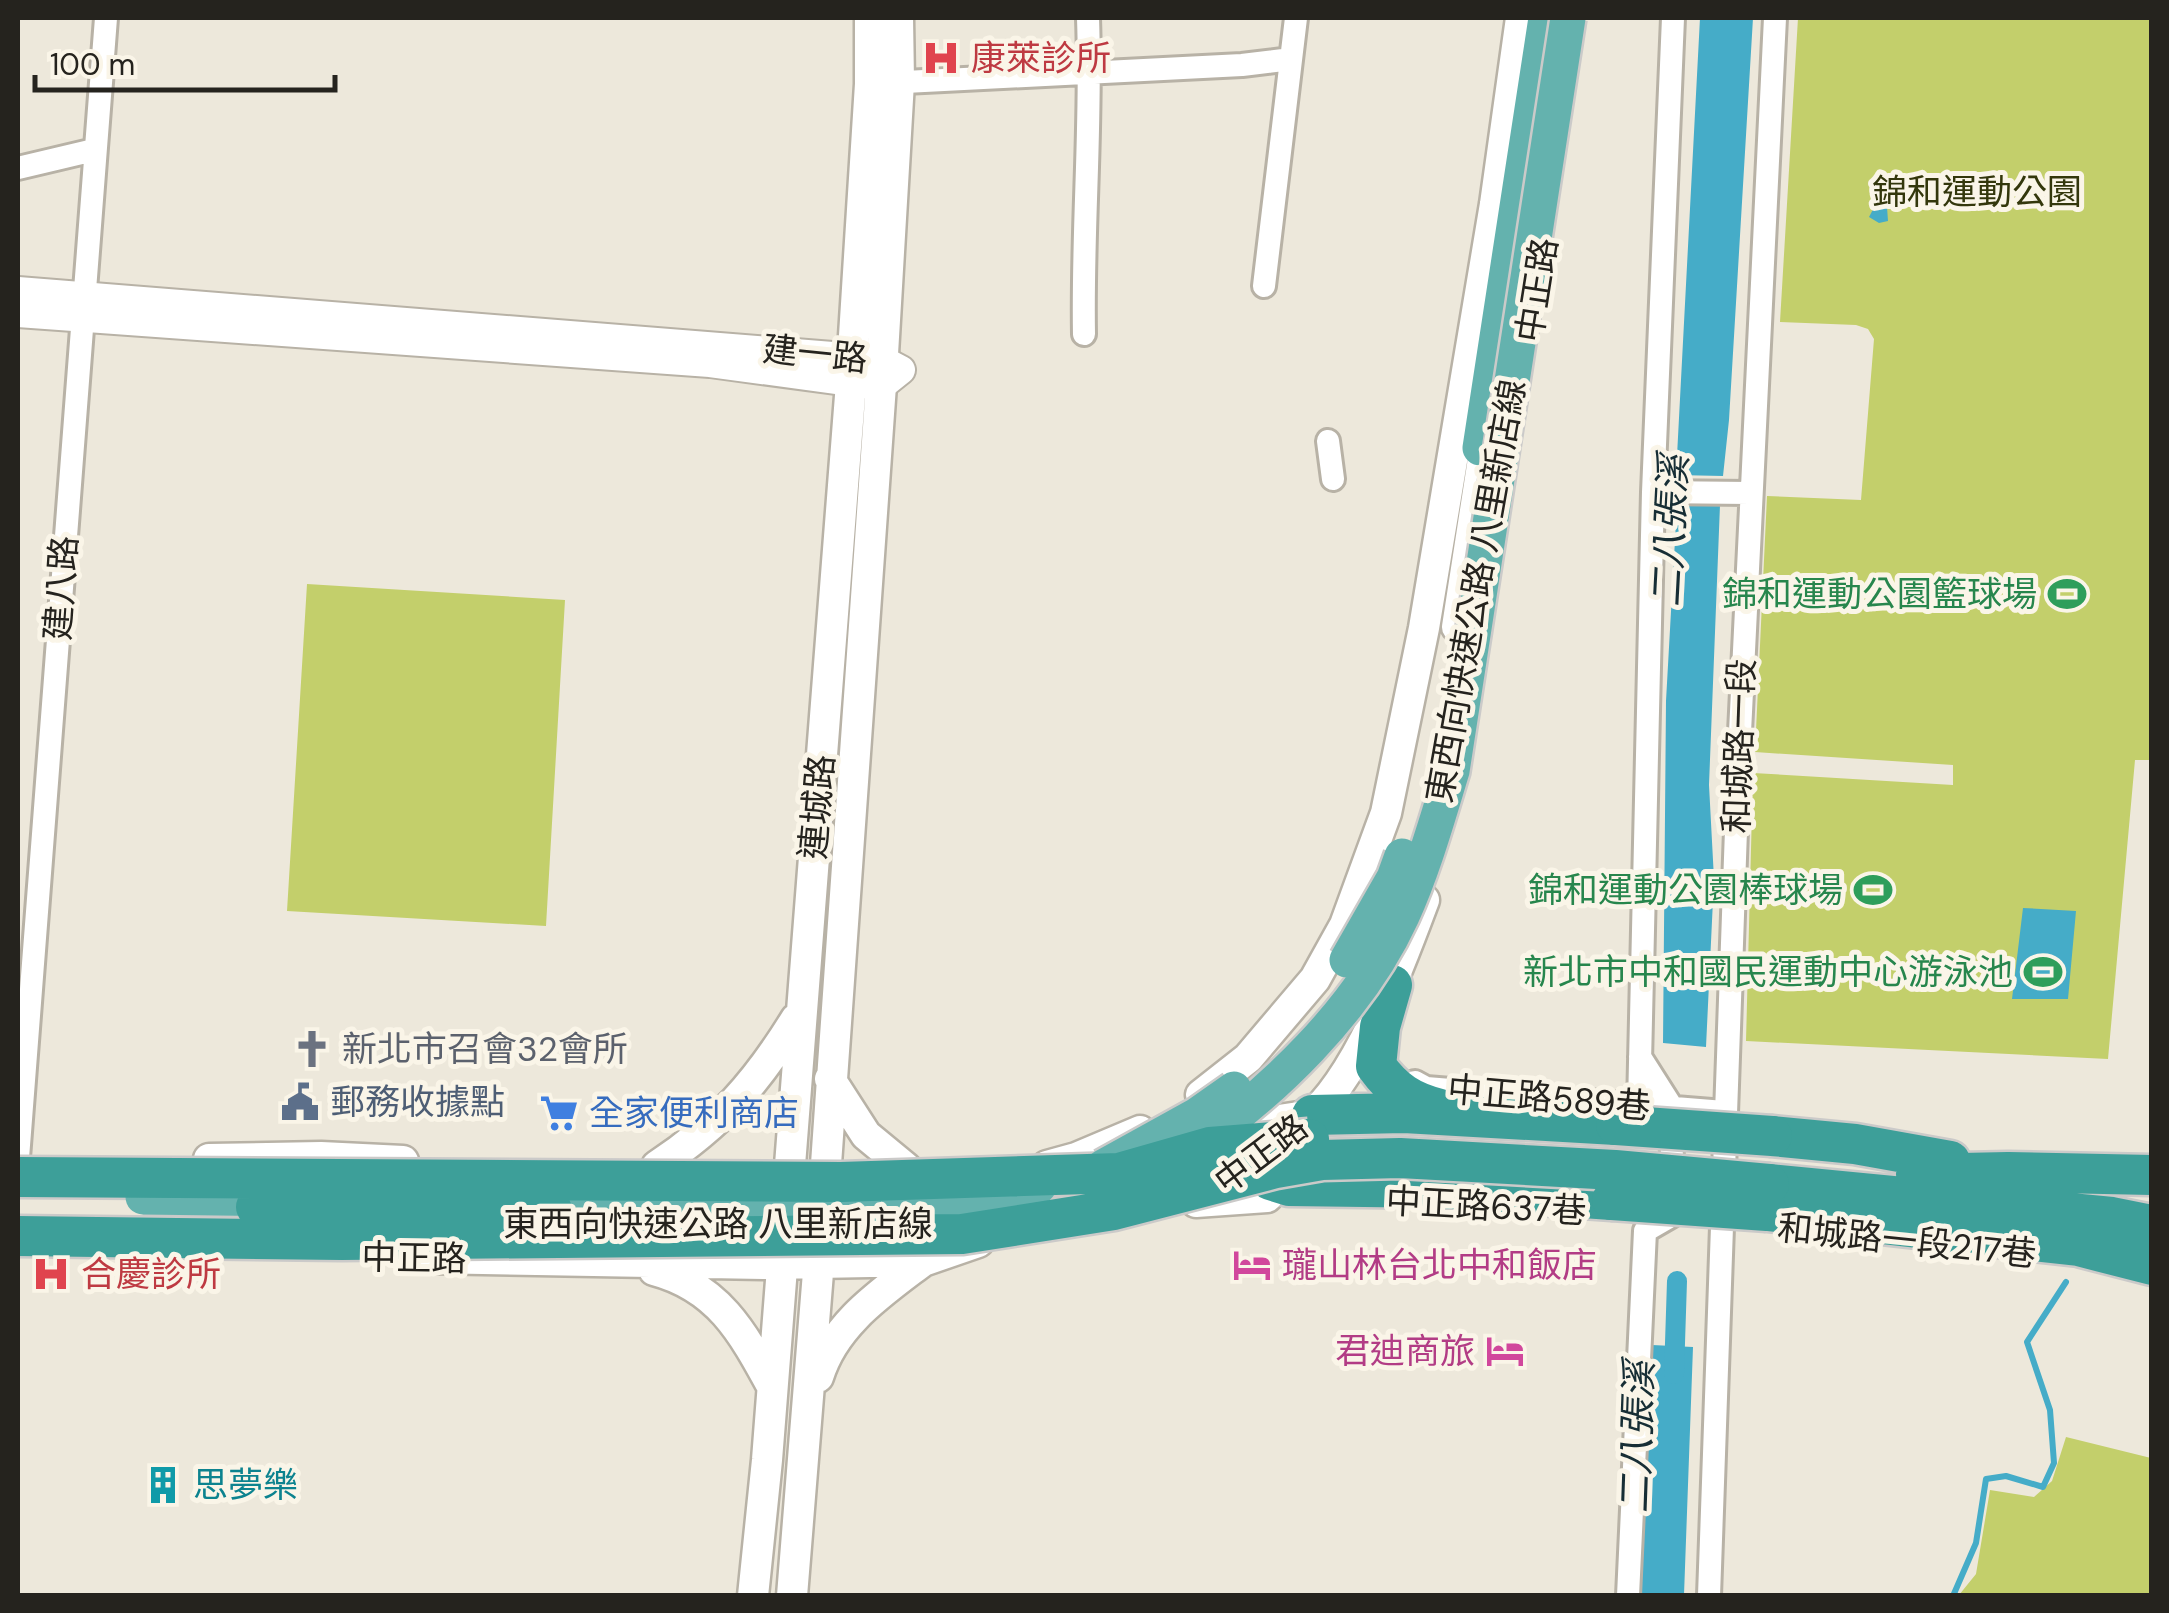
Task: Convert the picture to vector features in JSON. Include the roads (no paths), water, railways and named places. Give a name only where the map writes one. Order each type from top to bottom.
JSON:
[{"type":"highway","name":"東西向快速公路 八里新店線","points":[[18,1199],[927,1206],[1008,1195],[1107,1166],[1224,1098],[1299,1030],[1332,983],[1394,878],[1416,818],[1433,758],[1546,18]]},
{"type":"highway","name":"東西向快速公路 八里新店線","points":[[18,1218],[839,1229],[942,1224],[1088,1200],[1148,1178],[1210,1136],[1285,1074],[1364,978],[1401,918],[1431,840],[1452,771],[1535,265],[1568,18]]},
{"type":"highway","points":[[1535,265],[1581,18]]},
{"type":"highway","points":[[1386,996],[1376,1066],[1406,1098],[1463,1116]]},
{"type":"highway","points":[[1312,1115],[1463,1116],[1855,1144],[2008,1172]]},
{"type":"highway","points":[[18,1199],[864,1216],[976,1210],[1023,1201],[1210,1147],[1408,1136],[1508,1139],[1919,1175],[2152,1175]]},
{"type":"highway","points":[[18,1177],[841,1182],[1276,1168],[1322,1160],[1400,1158],[1615,1170],[1920,1197],[2112,1217],[2152,1226]]},
{"type":"highway","points":[[1265,1171],[1279,1184],[1440,1188],[1786,1213],[2078,1246],[2152,1265]]},
{"type":"highway","points":[[18,1236],[342,1240],[962,1234],[1121,1173]]},
{"type":"main road","name":"連城路","points":[[870,18],[885,83]]},
{"type":"main road","name":"連城路","points":[[792,1596],[825,1181],[885,83],[898,18]]},
{"type":"main road","name":"中正路","points":[[18,1160],[320,1157],[656,1166],[788,1181],[825,1181],[906,1168],[992,1175],[1024,1172],[1076,1158],[1121,1173],[1179,1111],[1248,1058],[1315,979],[1345,924],[1386,813],[1424,628],[1496,204],[1521,18]]},
{"type":"main road","name":"中正路","points":[[1265,1171],[1241,1094],[1277,1062],[1350,978],[1382,925],[1421,829],[1442,740],[1468,551],[1554,18]]},
{"type":"main road","points":[[1524,204],[1535,265]]},
{"type":"main road","name":"中正路","points":[[18,1251],[702,1262],[782,1249],[820,1249],[923,1261],[1014,1233],[1198,1202],[1265,1171],[1342,1079],[1386,996],[1433,877],[1460,784],[1535,265]]},
{"type":"main road","name":"連城路","points":[[753,1596],[800,1012],[867,372]]},
{"type":"main road","points":[[1382,925],[1386,996]]},
{"type":"main road","points":[[1277,1062],[1315,979]]},
{"type":"main road","points":[[656,1166],[695,1140],[749,1089],[800,1012]]},
{"type":"main road","points":[[830,1079],[866,1135],[906,1168]]},
{"type":"main road","points":[[1121,1173],[1265,1171]]},
{"type":"main road","points":[[825,1181],[885,1191],[992,1175]]},
{"type":"main road","points":[[617,1260],[678,1276],[710,1296],[741,1330],[772,1386]]},
{"type":"main road","points":[[807,1414],[824,1360],[842,1330],[866,1305],[923,1261]]},
{"type":"street","name":"建八路","points":[[18,1160],[106,18]]},
{"type":"street","points":[[1084,334],[1082,252],[1090,74],[1088,18]]},
{"type":"street","points":[[1264,286],[1296,18]]},
{"type":"street","points":[[1639,1106],[1654,492],[1673,18]]},
{"type":"street","name":"和城路一段","points":[[1709,1596],[1724,1112],[1775,18]]},
{"type":"street","points":[[885,83],[1090,74],[1291,59]]},
{"type":"street","points":[[18,168],[94,150]]},
{"type":"street","name":"建一路","points":[[18,290],[83,305],[710,363],[867,372]]},
{"type":"street","name":"建一路","points":[[18,313],[83,305]]},
{"type":"street","points":[[1328,441],[1333,479]]},
{"type":"street","points":[[1654,492],[1750,494]]},
{"type":"street","name":"中正路589巷","points":[[1386,996],[1389,1049],[1395,1066],[1426,1088],[1724,1112]]},
{"type":"street","points":[[1628,1596],[1645,1232],[1671,1216],[1673,1109],[1640,1056]]},
{"type":"street","name":"中正路637巷","points":[[1265,1171],[1475,1204],[1723,1220]]},
{"type":"street","name":"和城路一段217巷","points":[[1723,1220],[2002,1248],[2089,1264]]},
{"type":"water","points":[[1700,18],[1753,18],[1723,476],[1676,475]]},
{"type":"water","points":[[1887,183],[1896,193],[1896,200],[1887,207],[1888,221],[1879,223],[1869,217],[1878,200],[1871,190]]},
{"type":"water","points":[[1677,504],[1720,505],[1709,785],[1714,879],[1706,1047],[1663,1043],[1666,701]]},
{"type":"water","name":"新北市中和國民運動中心游泳池","points":[[2023,908],[2076,911],[2068,999],[2012,999]]},
{"type":"water","points":[[1652,1345],[1693,1347],[1684,1595],[1641,1595]]},
{"type":"waterway","name":"二八張溪","points":[[1674,1374],[1677,1281]]},
{"type":"waterway","points":[[1953,1596],[1976,1543],[1986,1479],[2006,1476],[2043,1487],[2054,1463],[2050,1410],[2027,1342],[2066,1282]]},
{"type":"place","name":"康萊診所","points":[[941,58]]},
{"type":"place","name":"錦和運動公園籃球場","points":[[2067,594]]},
{"type":"place","name":"錦和運動公園棒球場","points":[[1873,890]]},
{"type":"place","name":"新北市中和國民運動中心游泳池","points":[[2043,972]]},
{"type":"place","name":"新北市召會32會所","points":[[312,1049]]},
{"type":"place","name":"郵務收據點","points":[[300,1102]]},
{"type":"place","name":"全家便利商店","points":[[559,1113]]},
{"type":"place","name":"瓏山林台北中和飯店","points":[[1252,1265]]},
{"type":"place","name":"合慶診所","points":[[51,1274]]},
{"type":"place","name":"君迪商旅","points":[[1505,1351]]},
{"type":"place","name":"思夢樂","points":[[163,1485]]},
{"type":"park label","name":"錦和運動公園","points":[[1977,192]]}]
